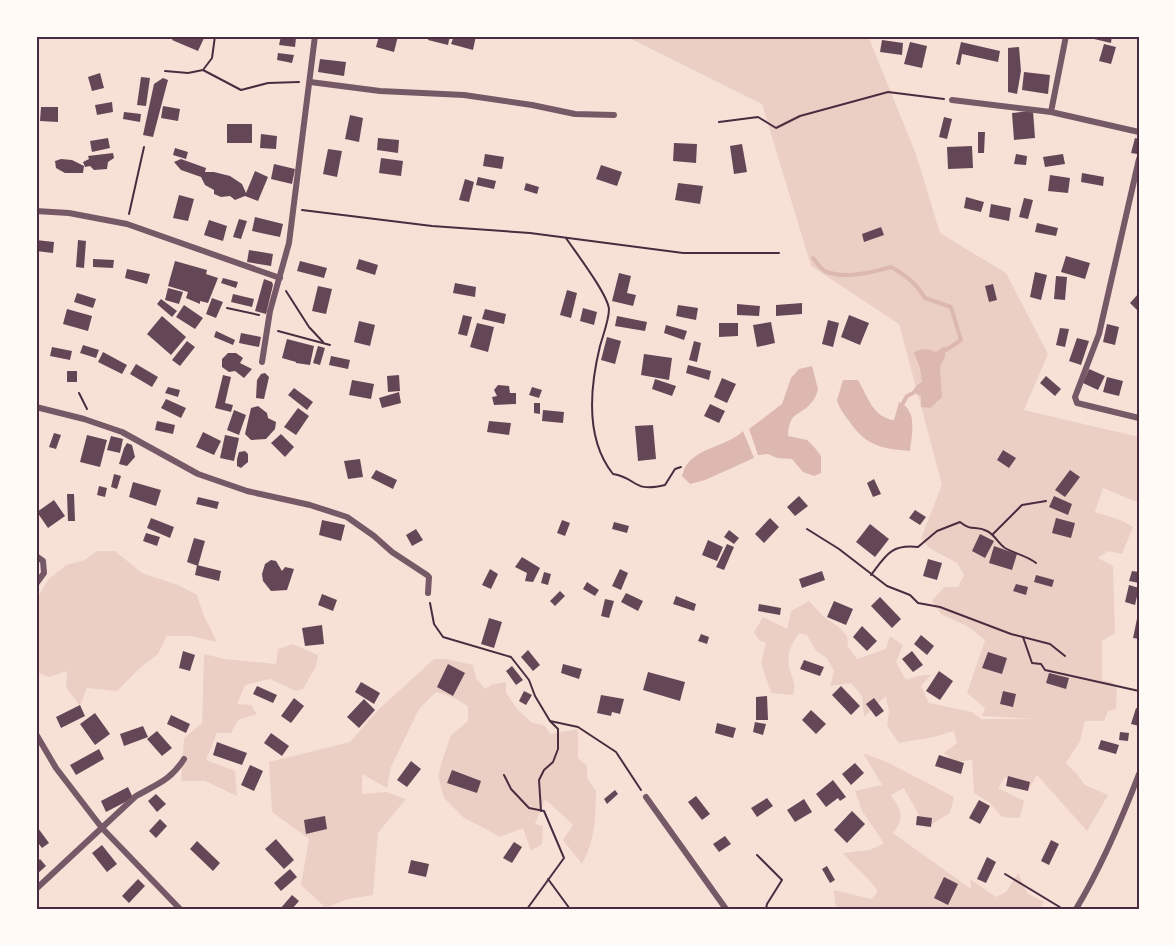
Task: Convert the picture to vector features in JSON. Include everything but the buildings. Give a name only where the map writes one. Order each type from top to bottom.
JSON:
[{"type":"street","points":[[262,362],[269,318],[289,243],[315,36]]},
{"type":"street","points":[[1051,112],[1066,36]]},
{"type":"street","points":[[310,82],[380,91],[464,95],[575,114],[614,115]]},
{"type":"street","points":[[952,100],[1051,112],[1139,132]]},
{"type":"street","points":[[1139,159],[1099,334],[1075,397],[1077,404],[1139,418]]},
{"type":"street","points":[[36,211],[69,213],[127,224],[279,281]]},
{"type":"street","points":[[36,407],[122,432],[198,474],[247,491],[310,505],[351,520],[392,552],[427,575],[429,577],[428,593]]},
{"type":"street","points":[[36,556],[43,561],[44,574],[36,584]]},
{"type":"street","points":[[36,734],[56,768],[102,828],[180,909]]},
{"type":"street","points":[[36,890],[136,796],[156,787],[173,775],[184,759]]},
{"type":"street","points":[[1076,909],[1118,830],[1139,774]]},
{"type":"street","points":[[646,797],[726,909]]},
{"type":"path","points":[[203,70],[212,58],[215,36]]},
{"type":"path","points":[[165,71],[188,73],[203,70],[241,90],[268,83],[310,82]]},
{"type":"path","points":[[719,123],[758,117],[776,128],[800,116],[888,92],[952,100]]},
{"type":"path","points":[[127,224],[144,147]]},
{"type":"path","points":[[293,209],[432,226],[530,233],[683,254],[779,253]]},
{"type":"path","points":[[566,238],[601,291],[609,309],[593,376],[592,411],[598,447],[606,466],[613,474],[624,476],[633,484],[646,488],[664,485],[675,469],[681,467]]},
{"type":"path","points":[[279,281],[309,327],[323,342]]},
{"type":"path","points":[[227,308],[269,318]]},
{"type":"path","points":[[268,328],[330,345]]},
{"type":"path","points":[[80,393],[90,421]]},
{"type":"path","points":[[993,534],[1022,505],[1046,501]]},
{"type":"path","points":[[871,575],[888,552],[904,546],[918,547],[937,531],[960,522],[967,528],[984,529],[993,534],[1004,547],[1036,562]]},
{"type":"path","points":[[807,529],[839,549],[887,586],[910,595],[918,603],[940,607],[1023,637],[1050,644],[1065,656]]},
{"type":"path","points":[[428,593],[434,624],[443,637],[512,657],[529,680],[535,696],[550,721],[558,729],[558,748],[553,762],[544,770],[539,780],[541,811]]},
{"type":"path","points":[[1023,637],[1032,663],[1041,664],[1045,670],[1139,691]]},
{"type":"path","points":[[550,721],[578,727],[616,752],[646,797]]},
{"type":"path","points":[[504,775],[511,789],[529,808],[544,812],[564,858],[527,909]]},
{"type":"path","points":[[757,855],[782,880],[766,909]]},
{"type":"path","points":[[1005,874],[1063,909]]},
{"type":"path","points":[[548,879],[570,909]]},
{"type":"shaded area","points":[[630,36],[868,36],[916,154],[940,233],[1006,273],[1048,354],[1024,410],[1139,437],[1139,503],[1103,488],[1095,512],[1123,521],[1133,527],[1122,554],[1108,551],[1098,558],[1113,566],[1115,633],[1102,641],[1102,680],[1112,682],[1117,688],[1116,709],[1108,711],[1104,721],[1085,721],[1080,741],[1066,763],[1085,785],[1108,795],[1087,831],[1037,775],[1029,789],[1005,777],[998,788],[1024,801],[1020,818],[1002,817],[990,803],[974,793],[972,760],[955,762],[944,753],[957,743],[954,731],[899,743],[887,726],[889,712],[886,696],[864,717],[862,696],[851,683],[830,686],[834,671],[827,658],[816,651],[807,635],[799,633],[789,652],[789,666],[794,686],[793,695],[771,693],[761,663],[766,643],[759,640],[754,632],[763,617],[787,629],[791,611],[809,601],[847,636],[848,647],[857,659],[886,649],[890,636],[903,645],[896,662],[906,680],[921,675],[931,675],[921,686],[929,703],[972,712],[981,719],[1035,719],[982,716],[985,708],[967,693],[985,640],[967,626],[941,614],[932,601],[944,587],[958,587],[964,575],[957,563],[929,548],[921,538],[942,485],[899,324],[811,266],[762,104],[631,39]]},
{"type":"shaded area","points":[[945,346],[945,357],[940,366],[942,397],[930,408],[921,407],[921,396],[912,392],[922,382],[914,353],[925,349],[936,352]]},
{"type":"shaded area","points":[[812,366],[818,389],[808,407],[790,422],[788,436],[807,440],[821,456],[821,473],[814,476],[803,472],[792,459],[777,458],[768,454],[758,455],[749,429],[782,404],[791,378],[799,369]]},
{"type":"shaded area","points":[[843,380],[858,380],[872,405],[887,418],[894,420],[899,402],[905,406],[912,423],[910,451],[882,447],[861,436],[842,411],[837,400]]},
{"type":"shaded area","points":[[743,431],[754,458],[705,480],[690,484],[682,476],[686,466],[693,458]]},
{"type":"shaded area","points":[[97,551],[115,551],[142,573],[178,585],[197,595],[203,614],[217,642],[191,636],[167,636],[158,654],[117,691],[87,688],[80,706],[66,687],[67,671],[49,677],[36,672],[36,600],[48,580],[66,565],[85,560]]},
{"type":"shaded area","points":[[293,644],[318,655],[316,666],[303,689],[296,691],[270,679],[245,685],[237,704],[251,705],[257,714],[238,720],[231,733],[217,733],[206,760],[235,771],[237,796],[205,781],[181,781],[184,738],[202,723],[204,654],[225,659],[276,664],[278,649]]},
{"type":"shaded area","points":[[434,659],[446,659],[473,665],[476,678],[485,689],[493,684],[506,682],[506,693],[518,710],[531,722],[545,726],[550,734],[578,729],[578,758],[587,766],[587,778],[596,791],[596,810],[590,846],[582,864],[563,840],[573,825],[545,799],[535,824],[543,826],[542,844],[531,851],[523,828],[500,837],[463,817],[444,798],[438,776],[451,735],[468,721],[468,706],[452,697],[436,692],[419,709],[391,767],[387,788],[362,774],[362,794],[386,792],[406,799],[378,833],[373,895],[348,899],[326,908],[301,885],[309,839],[272,812],[269,762],[350,742],[379,709]]},
{"type":"shaded area","points":[[863,753],[887,762],[954,797],[950,813],[926,828],[904,788],[891,795],[901,814],[900,822],[893,833],[971,889],[970,879],[996,897],[1006,892],[1018,873],[1027,893],[1044,902],[1040,909],[839,909],[835,905],[834,890],[871,899],[878,892],[843,853],[870,850],[884,843],[862,811],[855,791],[882,785]]},
{"type":"waterway","points":[[813,258],[823,270],[834,274],[859,274],[891,267],[902,273],[911,280],[925,298],[951,307],[961,340],[946,350]]},
{"type":"waterway","points":[[903,403],[907,396],[913,393]]}]
